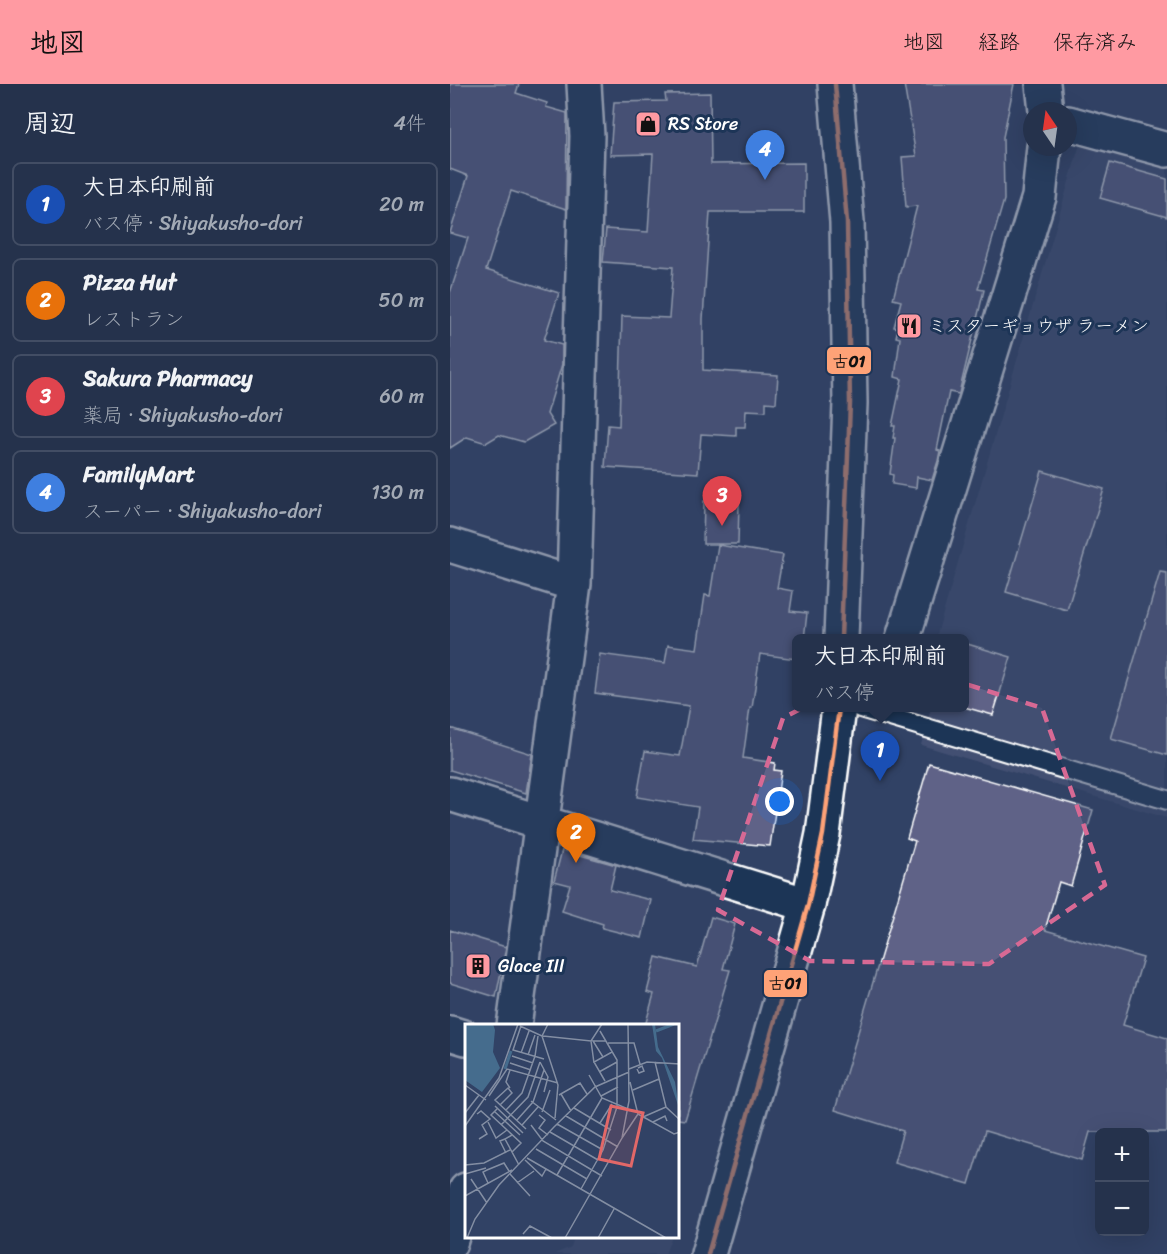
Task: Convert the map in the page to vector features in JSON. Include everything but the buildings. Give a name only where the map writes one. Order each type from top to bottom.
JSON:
[{"type":"street","points":[[514,1024],[574,584],[587,136],[584,84]]},
{"type":"street","points":[[835,84],[847,222],[850,403],[841,634]]},
{"type":"street","points":[[1043,84],[1045,102]]},
{"type":"street","points":[[1077,125],[1167,150]]},
{"type":"street","points":[[905,634],[1039,197],[1043,156]]},
{"type":"street","points":[[450,545],[574,584]]},
{"type":"street","points":[[708,1254],[808,905],[823,834],[838,712]]},
{"type":"street","points":[[450,794],[808,905]]},
{"type":"street","points":[[450,1033],[465,1038]]},
{"type":"street","points":[[450,1243],[465,1193]]},
{"type":"lane","points":[[873,712],[1167,800]]},
{"type":"highlighted area","points":[[892,661],[1042,708],[1105,885],[989,964],[810,961],[718,910],[783,718]]},
{"type":"shaded area","points":[[1095,139],[1167,160],[1167,818],[921,745],[930,712],[969,712],[969,634],[937,634],[1080,144]]},
{"type":"shaded area","points":[[574,1239],[671,1239],[665,1254],[555,1254],[571,1247]]},
{"type":"transit line","name":"古01","points":[[835,84],[847,222],[850,403],[841,634]]},
{"type":"transit line","name":"古01","points":[[708,1254],[808,905],[823,834],[838,712]]},
{"type":"place","name":"RS Store","points":[[648,124]]},
{"type":"place","name":"FamilyMart","points":[[765,180]]},
{"type":"place","name":"ミスターギョウザ ラーメン","points":[[909,326]]},
{"type":"place","name":"Sakura Pharmacy","points":[[722,526]]},
{"type":"place","name":"大日本印刷前","points":[[880,781]]},
{"type":"place","name":"Pizza Hut","points":[[576,863]]},
{"type":"place","name":"Glace III","points":[[478,966]]}]
